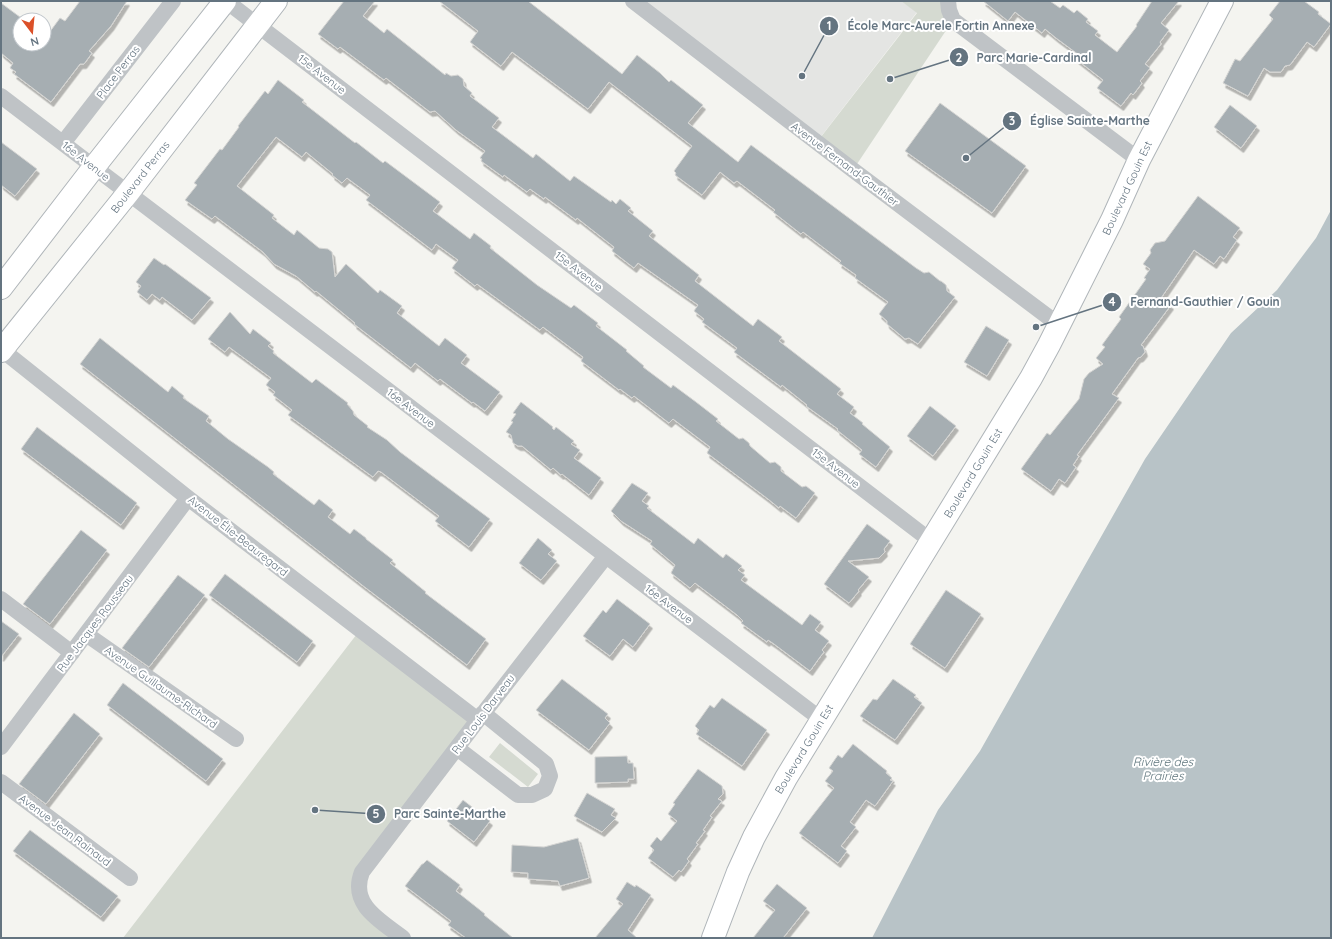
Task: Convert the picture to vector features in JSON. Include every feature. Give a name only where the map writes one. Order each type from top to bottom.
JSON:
[{"type":"street","name":"Place Perras","points":[[63,143],[173,1]]},
{"type":"street","name":"15e Avenue","points":[[226,1],[931,541]]},
{"type":"street","points":[[1,288],[226,1]]},
{"type":"street","name":"Boulevard Perras","points":[[1,350],[128,193],[276,1]]},
{"type":"street","name":"Avenue Fernand-Gauthier","points":[[633,1],[837,158],[1059,325]]},
{"type":"street","points":[[948,1],[949,10],[953,20],[1139,160]]},
{"type":"street","name":"Boulevard Gouin Est","points":[[713,938],[738,872],[754,837],[786,778],[1031,378],[1112,220],[1139,160],[1222,1]]},
{"type":"street","name":"16e Avenue","points":[[1,96],[822,720]]},
{"type":"street","name":"Avenue Élie-Beauregard","points":[[1,350],[188,498],[480,717],[546,764],[550,776],[545,789],[532,795],[518,795],[457,748]]},
{"type":"street","name":"Rue Jacques Rousseau","points":[[1,747],[188,498]]},
{"type":"street","name":"Rue Louis Darveau","points":[[403,938],[367,910],[359,893],[358,883],[362,872],[480,717],[606,556]]},
{"type":"street","points":[[1,599],[72,654]]},
{"type":"street","name":"Avenue Guillaume-Richard","points":[[86,634],[236,739]]},
{"type":"street","name":"Avenue Jean Rainaud","points":[[1,782],[130,878]]},
{"type":"shaded area","points":[[638,1],[901,1],[917,12],[819,139]]},
{"type":"shaded area","points":[[901,1],[948,1],[953,20],[853,170],[817,142],[917,13]]},
{"type":"shaded area","points":[[360,630],[478,720],[362,872],[359,893],[400,938],[123,938]]},
{"type":"shaded area","points":[[500,743],[538,774],[528,787],[489,757]]},
{"type":"water","name":"Rivière des Prairies","points":[[1331,210],[1331,938],[872,938],[938,810],[980,751],[1145,459],[1231,333],[1277,290],[1316,238]]},
{"type":"building","points":[[80,1],[127,1],[111,26],[89,51],[92,53],[84,64],[80,64],[51,102],[14,74],[16,72],[10,68],[13,63],[1,53],[1,3],[13,12],[12,52],[52,52],[52,29],[60,18],[65,21]]},
{"type":"building","points":[[344,1],[375,1],[363,16],[384,33],[387,29],[445,75],[446,73],[451,76],[458,75],[463,79],[464,86],[472,93],[470,96],[499,118],[492,127],[533,158],[536,154],[570,181],[574,176],[616,204],[620,199],[631,208],[628,211],[653,231],[649,236],[699,275],[695,281],[753,326],[758,319],[782,337],[779,341],[841,389],[837,394],[854,407],[850,413],[890,447],[876,467],[859,454],[862,450],[837,430],[838,429],[806,406],[807,405],[782,385],[781,387],[734,352],[737,348],[702,322],[704,319],[694,311],[698,305],[638,263],[634,268],[612,251],[614,247],[577,218],[576,220],[545,197],[544,199],[530,189],[527,192],[504,175],[503,177],[481,161],[482,159],[480,158],[485,151],[456,130],[435,111],[430,112],[386,78],[384,80],[340,47],[338,49],[318,34]]},
{"type":"building","points":[[439,1],[528,1],[622,74],[637,55],[669,82],[671,80],[703,105],[688,123],[738,162],[751,145],[916,268],[924,273],[929,272],[946,285],[947,291],[955,297],[918,344],[909,338],[905,339],[887,324],[887,321],[879,314],[888,302],[855,278],[856,275],[839,263],[841,261],[803,232],[801,234],[773,212],[775,210],[737,181],[734,183],[720,172],[702,195],[675,175],[676,173],[674,171],[692,146],[609,82],[588,109],[512,52],[501,66],[470,42],[478,31]]},
{"type":"building","points":[[983,1],[1050,1],[1060,8],[1063,5],[1074,13],[1077,10],[1088,19],[1086,22],[1098,31],[1095,35],[1117,52],[1137,26],[1136,25],[1152,1],[1179,1],[1161,23],[1169,30],[1160,42],[1161,44],[1145,64],[1150,68],[1140,81],[1142,83],[1133,95],[1131,93],[1121,106],[1097,88],[1103,80],[1076,59],[1079,55],[1045,29],[1042,33],[1015,12],[1008,21]]},
{"type":"building","points":[[1280,1],[1304,1],[1319,12],[1318,14],[1331,24],[1314,47],[1307,42],[1290,65],[1285,66],[1281,72],[1270,72],[1264,68],[1248,96],[1223,83],[1235,59],[1240,61],[1273,19],[1269,15]]},
{"type":"building","points":[[278,80],[304,100],[302,102],[355,143],[356,142],[383,163],[385,161],[440,202],[433,211],[470,239],[474,233],[491,246],[490,248],[537,285],[571,308],[574,305],[598,323],[596,326],[627,350],[626,351],[644,366],[643,367],[671,388],[673,385],[718,419],[716,421],[739,439],[743,438],[770,463],[775,462],[781,467],[781,471],[802,487],[806,486],[815,493],[796,518],[780,506],[779,508],[707,453],[710,447],[673,419],[669,423],[634,396],[632,398],[620,389],[619,390],[581,361],[583,357],[543,327],[540,330],[477,284],[475,286],[452,268],[458,260],[436,244],[432,250],[366,200],[370,195],[347,178],[342,183],[306,152],[302,157],[276,137],[237,186],[274,215],[272,218],[294,235],[297,230],[319,248],[328,249],[332,252],[335,277],[346,264],[378,293],[380,290],[402,306],[397,313],[439,346],[445,338],[467,355],[461,363],[500,392],[485,411],[440,379],[438,381],[415,363],[411,368],[354,324],[355,323],[296,276],[274,264],[263,252],[215,216],[212,219],[185,200],[197,185],[194,183],[220,149],[222,150],[239,127],[238,126],[265,91],[268,94]]},
{"type":"building","points":[[940,103],[1026,166],[992,213],[905,151]]},
{"type":"building","points":[[1230,105],[1257,126],[1241,148],[1214,127]]},
{"type":"building","points":[[1,142],[37,169],[15,196],[1,185]]},
{"type":"building","points":[[1198,196],[1240,228],[1233,237],[1237,240],[1224,259],[1220,256],[1214,264],[1194,250],[1161,298],[1171,305],[1141,345],[1143,346],[1145,352],[1138,358],[1112,394],[1119,398],[1077,455],[1079,456],[1073,465],[1076,467],[1065,483],[1059,479],[1051,491],[1021,469],[1047,433],[1050,435],[1079,399],[1084,379],[1089,373],[1103,364],[1096,358],[1105,347],[1102,345],[1121,319],[1119,317],[1146,279],[1144,278],[1150,269],[1143,264],[1151,253],[1150,250],[1155,243],[1165,241]]},
{"type":"building","points":[[154,258],[164,265],[165,264],[211,298],[192,320],[162,297],[160,300],[152,294],[147,300],[137,292],[141,286],[136,282]]},
{"type":"building","points":[[230,312],[250,334],[253,329],[271,343],[268,346],[274,351],[273,353],[312,383],[316,379],[348,403],[347,404],[353,411],[354,415],[368,426],[367,427],[387,440],[400,452],[490,519],[469,547],[435,521],[439,516],[381,472],[378,471],[373,477],[288,415],[292,410],[273,395],[275,392],[266,385],[271,378],[229,347],[225,352],[208,339]]},
{"type":"building","points":[[986,326],[1009,340],[987,376],[964,362]]},
{"type":"building","points":[[100,338],[168,392],[172,386],[184,396],[183,398],[209,416],[206,421],[228,439],[268,467],[274,472],[273,474],[314,505],[319,499],[333,510],[328,517],[350,534],[354,529],[366,538],[393,560],[390,563],[426,592],[425,593],[486,639],[467,665],[362,585],[80,364]]},
{"type":"building","points":[[521,402],[553,427],[552,428],[554,430],[556,427],[574,441],[571,444],[580,450],[574,458],[601,478],[589,495],[553,468],[551,470],[522,446],[518,446],[513,443],[511,435],[506,432],[513,422],[511,421],[516,414],[513,413]]},
{"type":"building","points":[[930,406],[956,426],[933,456],[907,436]]},
{"type":"building","points":[[37,427],[137,503],[121,525],[21,449]]},
{"type":"building","points":[[632,483],[648,493],[642,501],[649,506],[647,508],[694,544],[698,538],[723,558],[726,554],[742,566],[738,570],[745,575],[741,580],[802,625],[810,614],[821,622],[815,630],[829,641],[822,650],[824,652],[810,671],[774,644],[768,640],[767,642],[741,623],[743,621],[737,615],[695,583],[690,588],[671,573],[675,565],[650,544],[652,541],[621,521],[611,511]]},
{"type":"building","points":[[867,524],[890,541],[884,549],[885,552],[879,558],[848,561],[869,577],[849,603],[824,584]]},
{"type":"building","points":[[81,530],[107,550],[50,624],[23,604]]},
{"type":"building","points":[[538,538],[552,550],[548,554],[557,561],[541,580],[519,563]]},
{"type":"building","points":[[225,574],[313,641],[297,662],[209,595]]},
{"type":"building","points":[[178,575],[205,595],[149,667],[122,648]]},
{"type":"building","points":[[946,590],[981,614],[945,668],[910,644]]},
{"type":"building","points":[[617,599],[650,624],[633,647],[623,639],[610,656],[583,636],[603,610],[606,613]]},
{"type":"building","points":[[1,621],[19,634],[1,657]]},
{"type":"building","points":[[562,679],[608,714],[605,718],[610,723],[589,750],[536,710]]},
{"type":"building","points":[[893,679],[916,695],[914,697],[922,703],[895,740],[860,716],[873,699],[877,700]]},
{"type":"building","points":[[123,683],[223,759],[206,781],[107,705]]},
{"type":"building","points":[[722,698],[767,730],[742,766],[696,734],[699,730],[695,726],[710,705],[714,708]]},
{"type":"building","points":[[74,713],[100,734],[46,804],[19,784]]},
{"type":"building","points":[[853,744],[887,771],[886,773],[892,778],[890,780],[893,781],[875,806],[866,800],[850,822],[856,827],[841,846],[847,851],[838,863],[799,833],[834,788],[825,781],[833,771],[829,768],[838,755],[842,758]]},
{"type":"building","points":[[627,756],[628,763],[633,763],[634,779],[628,779],[628,782],[595,783],[595,757]]},
{"type":"building","points":[[698,769],[722,786],[723,794],[718,799],[722,801],[710,816],[712,817],[703,830],[705,831],[687,859],[689,861],[681,872],[679,870],[673,877],[648,858],[654,850],[650,846],[657,837],[661,841],[677,821],[668,814],[675,804],[673,803]]},
{"type":"building","points":[[587,793],[615,809],[611,815],[616,818],[602,832],[574,816]]},
{"type":"building","points":[[463,800],[490,821],[474,842],[447,821]]},
{"type":"building","points":[[30,830],[118,896],[101,917],[13,851]]},
{"type":"building","points":[[578,838],[589,878],[560,886],[558,881],[528,879],[528,873],[511,872],[512,845],[544,847]]},
{"type":"building","points":[[427,860],[460,885],[456,891],[513,938],[466,938],[448,925],[451,921],[405,886],[422,864]]},
{"type":"building","points":[[627,882],[635,887],[636,885],[651,895],[628,930],[637,938],[595,938],[623,904],[616,899]]},
{"type":"building","points":[[777,884],[807,908],[783,938],[753,938],[775,910],[763,901]]},
{"type":"place","name":"École Marc-Aurele Fortin Annexe","points":[[802,76]]},
{"type":"place","name":"Parc Marie-Cardinal","points":[[890,79]]},
{"type":"place","name":"Église Sainte-Marthe","points":[[966,158]]},
{"type":"place","name":"Fernand-Gauthier / Gouin","points":[[1036,327]]},
{"type":"place","name":"Parc Sainte-Marthe","points":[[315,810]]}]
